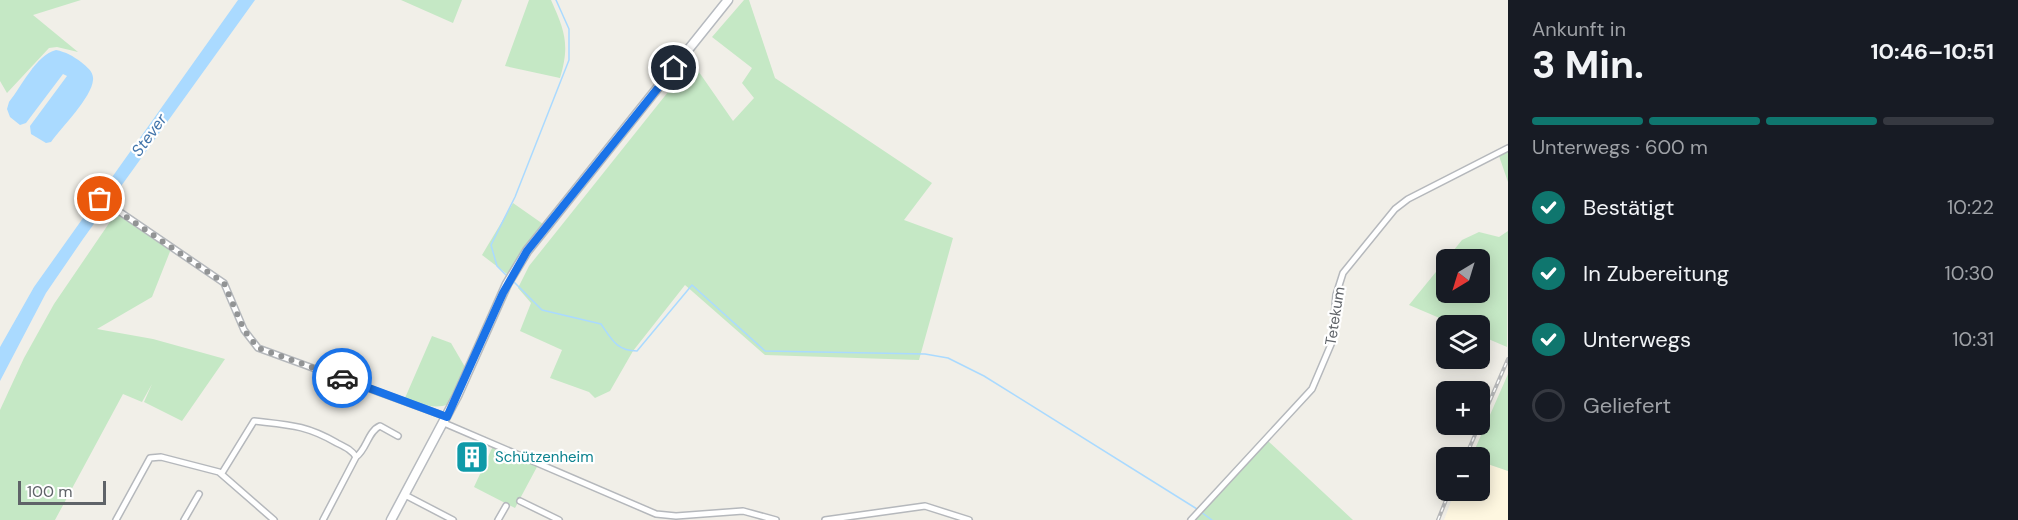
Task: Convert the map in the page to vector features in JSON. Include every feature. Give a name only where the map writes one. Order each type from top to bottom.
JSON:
[{"type":"main road","points":[[391,520],[445,420],[507,284],[527,251],[728,0]]},
{"type":"street","name":"Tetekum","points":[[1191,520],[1312,389],[1332,342],[1336,295],[1343,273],[1395,209],[1408,199],[1508,148]]},
{"type":"street","points":[[87,190],[224,283],[244,330],[258,348],[445,420],[656,514],[676,516],[751,511],[776,520]]},
{"type":"street","points":[[222,473],[254,421],[305,427],[352,451],[356,457]]},
{"type":"street","points":[[324,520],[356,457],[362,453],[375,428],[380,426],[398,436]]},
{"type":"street","points":[[116,520],[150,459],[160,457],[222,473],[274,520]]},
{"type":"street","points":[[184,520],[199,494]]},
{"type":"street","points":[[405,495],[453,520]]},
{"type":"street","points":[[520,501],[559,520]]},
{"type":"street","points":[[498,520],[506,506]]},
{"type":"street","points":[[825,520],[925,506],[969,520]]},
{"type":"shaded area","points":[[1490,465],[1508,471],[1508,520],[1444,520],[1451,501],[1490,501]]},
{"type":"green space","points":[[0,0],[81,0],[33,15],[78,52],[57,47],[49,48],[7,93],[0,81]]},
{"type":"green space","points":[[401,0],[462,0],[453,23]]},
{"type":"green space","points":[[529,0],[551,0],[560,21],[565,56],[560,78],[505,66]]},
{"type":"green space","points":[[744,0],[749,0],[775,78],[932,183],[904,220],[953,238],[919,360],[765,355],[685,285],[633,351],[610,391],[595,398],[589,392],[550,378],[562,350],[520,331],[531,303],[518,288],[529,266],[692,62],[733,121],[754,98],[742,83],[752,68],[712,37]]},
{"type":"green space","points":[[1508,151],[1508,182],[1499,156]]},
{"type":"green space","points":[[513,203],[543,224],[507,274],[482,255]]},
{"type":"green space","points":[[116,213],[171,249],[152,297],[97,329],[153,339],[225,359],[182,421],[144,402],[152,384],[142,402],[123,394],[55,520],[0,520],[0,410],[24,358],[54,304]]},
{"type":"green space","points":[[1508,231],[1507,347],[1490,340],[1490,315],[1436,316],[1409,305],[1436,272],[1436,303],[1490,303],[1490,249],[1455,249],[1462,240],[1479,232],[1499,237]]},
{"type":"green space","points":[[432,336],[451,343],[465,367],[449,404],[443,406],[422,404],[405,398]]},
{"type":"green space","points":[[1508,374],[1508,471],[1490,465],[1490,447],[1476,447],[1481,435],[1490,435],[1490,415]]},
{"type":"green space","points":[[1268,441],[1353,520],[1194,520]]},
{"type":"green space","points":[[493,446],[538,465],[515,508],[474,487]]},
{"type":"water","name":"Stever","points":[[238,0],[255,0],[46,293],[0,381],[0,347],[34,287]]},
{"type":"water","points":[[56,50],[69,54],[81,62],[91,72],[93,80],[82,103],[51,142],[46,143],[31,134],[30,126],[67,76],[63,74],[26,123],[20,125],[10,117],[7,109],[9,102],[36,64]]},
{"type":"waterway","points":[[508,277],[497,266],[491,245],[515,197],[569,60],[569,29],[556,0]]},
{"type":"waterway","points":[[512,280],[542,310],[601,324],[616,344],[624,349],[637,351],[692,285],[765,351],[925,354],[948,358],[984,376],[1197,509]]},
{"type":"waterway","points":[[1201,512],[1212,520]]},
{"type":"railway","points":[[1470,447],[1508,359]]},
{"type":"railway","points":[[1438,520],[1446,501]]},
{"type":"way so far","points":[[100,199],[224,283],[244,330],[258,348],[342,378]]},
{"type":"place","name":"Schützenheim","points":[[472,457]]},
{"type":"route","points":[[342,378],[428,408],[447,417],[503,293],[527,251],[674,68]]}]
